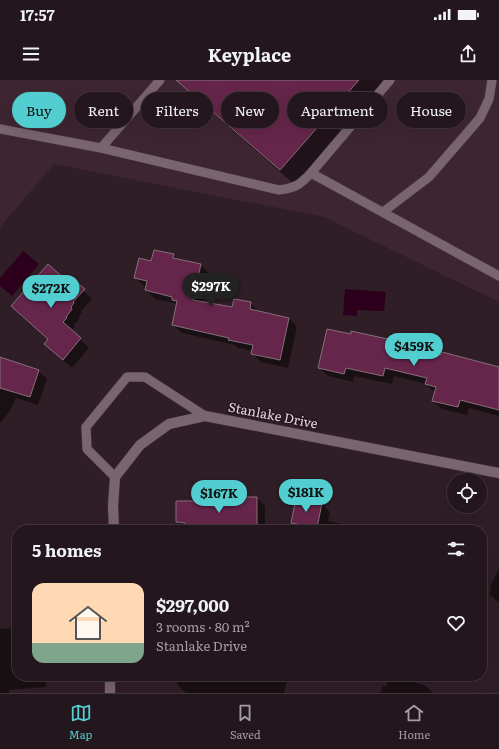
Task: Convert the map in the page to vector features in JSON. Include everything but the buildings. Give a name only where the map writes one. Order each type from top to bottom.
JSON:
[{"type":"street","name":"Stanlake Drive","points":[[115,477],[140,445],[169,424],[205,416],[499,473]]},
{"type":"street","points":[[114,525],[113,506],[115,477]]},
{"type":"street","points":[[110,681],[110,693]]},
{"type":"lane","points":[[101,148],[160,80]]},
{"type":"lane","points":[[0,130],[101,148],[279,190],[292,189],[311,173],[390,80]]},
{"type":"lane","points":[[383,212],[429,177],[480,118],[489,99],[492,80]]},
{"type":"lane","points":[[311,173],[499,276]]},
{"type":"lane","points":[[115,477],[87,449],[86,427],[127,378],[145,377],[205,416]]},
{"type":"shaded area","points":[[0,80],[499,80],[499,302],[324,217],[54,164],[0,227]]},
{"type":"shaded area","points":[[23,251],[39,264],[12,296],[0,286],[0,278]]},
{"type":"shaded area","points":[[345,289],[386,292],[384,311],[357,310],[357,316],[343,315]]}]
